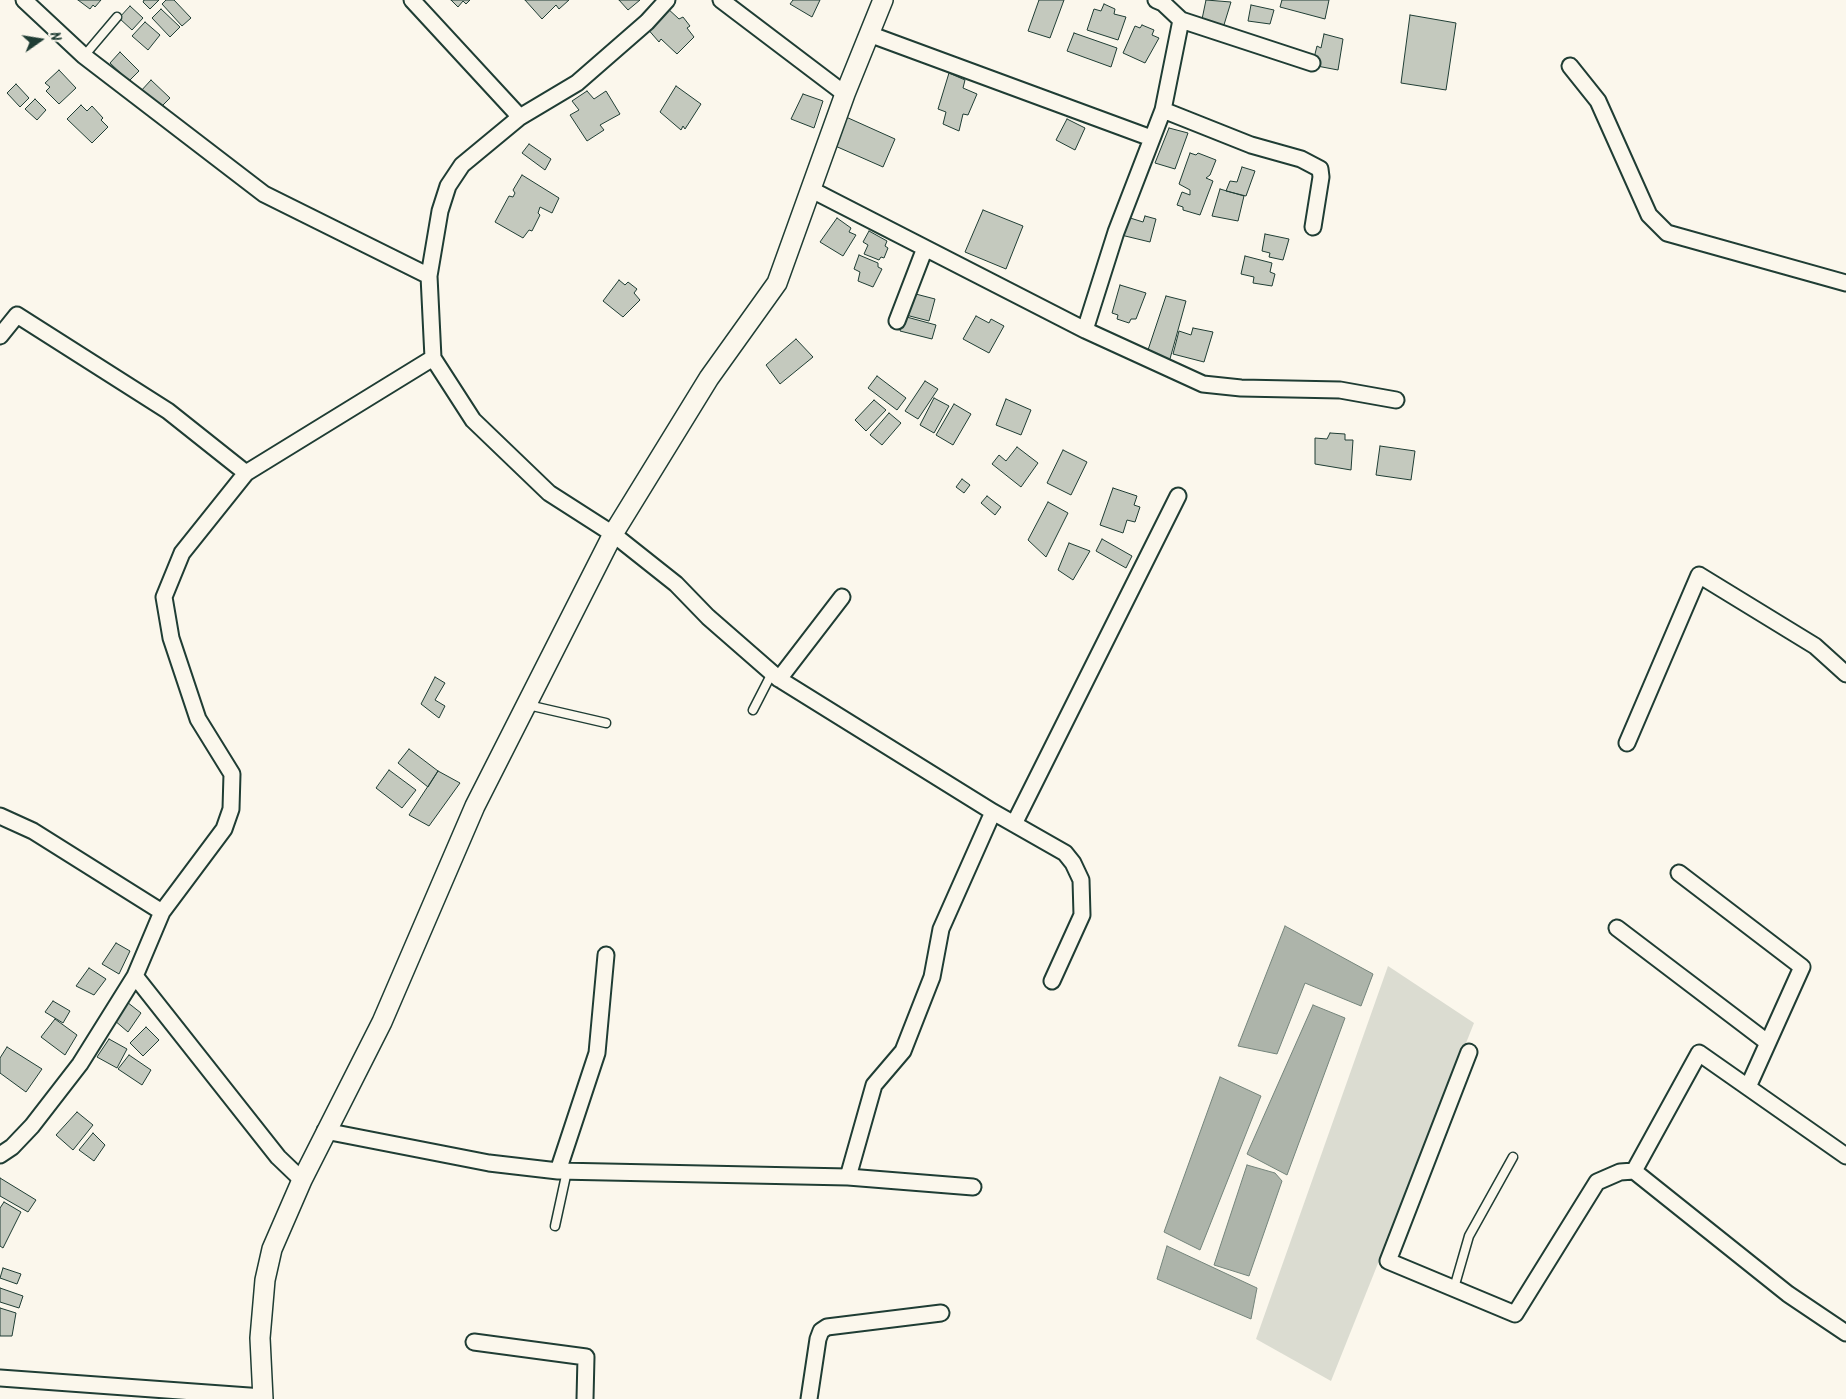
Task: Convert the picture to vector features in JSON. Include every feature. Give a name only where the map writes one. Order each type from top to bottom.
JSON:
[{"type":"street","points":[[24,0],[84,56],[264,194],[429,276]]},
{"type":"street","points":[[412,0],[520,117]]},
{"type":"street","points":[[667,0],[647,22],[577,83],[520,117],[462,165],[448,186],[440,211],[429,276],[433,358],[473,420],[549,493],[612,534],[676,584],[708,617],[776,676],[992,812],[1065,853],[1073,863],[1080,880],[1082,915],[1052,981]]},
{"type":"street","points":[[721,0],[845,94]]},
{"type":"street","points":[[0,1378],[263,1398],[260,1338],[265,1280],[272,1249],[302,1180],[325,1131],[382,1022],[475,806],[612,534],[709,378],[777,283],[845,94],[883,0]]},
{"type":"street","points":[[1161,1],[1180,20],[1312,63]]},
{"type":"street","points":[[1085,330],[1116,232],[1163,110],[1180,20]]},
{"type":"street","points":[[869,34],[1151,138]]},
{"type":"street","points":[[1570,66],[1598,101],[1649,215],[1667,233],[1846,283]]},
{"type":"street","points":[[1163,110],[1251,145],[1301,160],[1320,169],[1321,177],[1312,227]]},
{"type":"street","points":[[810,189],[1085,330],[1203,384],[1241,388],[1340,390],[1396,400]]},
{"type":"street","points":[[897,321],[925,248]]},
{"type":"street","points":[[0,336],[17,316],[168,411],[246,473]]},
{"type":"street","points":[[4,1147],[51,1104],[80,1064],[135,976],[162,912],[224,829],[231,809],[232,774],[198,719],[171,638],[164,597],[182,553],[246,473],[433,358]]},
{"type":"street","points":[[1014,824],[1178,496]]},
{"type":"street","points":[[1627,743],[1698,576],[1815,646],[1846,674]]},
{"type":"street","points":[[776,676],[842,597]]},
{"type":"street","points":[[848,1177],[874,1085],[903,1051],[932,977],[941,929],[992,812]]},
{"type":"street","points":[[0,816],[33,831],[162,912]]},
{"type":"street","points":[[1679,873],[1802,967],[1748,1087]]},
{"type":"street","points":[[1617,928],[1767,1042]]},
{"type":"street","points":[[562,1171],[597,1053],[606,955]]},
{"type":"street","points":[[135,976],[278,1157],[302,1180]]},
{"type":"street","points":[[1469,1052],[1388,1261],[1515,1314],[1597,1182],[1620,1172],[1634,1170],[1788,1294],[1846,1333]]},
{"type":"street","points":[[1634,1170],[1699,1053],[1846,1156]]},
{"type":"street","points":[[325,1131],[489,1163],[562,1171],[848,1177],[973,1187]]},
{"type":"street","points":[[809,1399],[818,1339],[821,1331],[828,1327],[941,1313]]},
{"type":"street","points":[[474,1342],[586,1356],[585,1399]]},
{"type":"lane","points":[[84,56],[117,17]]},
{"type":"lane","points":[[753,710],[776,676]]},
{"type":"lane","points":[[526,704],[606,723]]},
{"type":"lane","points":[[1454,1288],[1469,1236],[1514,1157]]},
{"type":"lane","points":[[555,1226],[562,1171]]},
{"type":"shaded area","points":[[1285,926],[1373,974],[1361,1006],[1305,983],[1277,1054],[1238,1046]]},
{"type":"shaded area","points":[[1388,966],[1474,1023],[1331,1381],[1256,1339]]},
{"type":"shaded area","points":[[1313,1005],[1345,1018],[1287,1175],[1247,1154]]},
{"type":"shaded area","points":[[1220,1077],[1261,1096],[1200,1250],[1164,1232]]},
{"type":"shaded area","points":[[1247,1165],[1275,1173],[1282,1181],[1249,1276],[1214,1265]]},
{"type":"shaded area","points":[[1167,1246],[1257,1288],[1251,1319],[1157,1279]]},
{"type":"building","points":[[78,0],[101,0],[95,7],[93,5],[90,9]]},
{"type":"building","points":[[144,0],[159,0],[150,9],[143,2]]},
{"type":"building","points":[[166,0],[174,0],[191,18],[182,26],[162,4]]},
{"type":"building","points":[[451,0],[470,0],[466,4],[463,1],[458,7]]},
{"type":"building","points":[[525,0],[569,0],[559,9],[556,5],[542,19]]},
{"type":"building","points":[[619,0],[640,0],[628,10]]},
{"type":"building","points":[[793,0],[820,0],[812,17],[790,4]]},
{"type":"building","points":[[1039,0],[1064,0],[1050,38],[1028,31]]},
{"type":"building","points":[[1206,0],[1231,2],[1223,28],[1201,24]]},
{"type":"building","points":[[1282,0],[1329,0],[1325,19],[1280,7]]},
{"type":"building","points":[[1104,4],[1115,9],[1114,14],[1126,17],[1118,40],[1087,30],[1094,9],[1101,11]]},
{"type":"building","points":[[1251,5],[1274,10],[1270,24],[1248,21]]},
{"type":"building","points":[[130,6],[143,18],[132,30],[119,18]]},
{"type":"building","points":[[666,7],[679,19],[683,17],[690,26],[687,28],[694,37],[677,54],[661,39],[659,42],[646,27]]},
{"type":"building","points":[[161,9],[180,27],[170,37],[152,18]]},
{"type":"building","points":[[1410,15],[1456,23],[1446,90],[1401,83]]},
{"type":"building","points":[[145,22],[160,35],[148,50],[132,36]]},
{"type":"building","points":[[1142,25],[1154,30],[1152,35],[1159,38],[1145,63],[1123,53],[1135,26],[1140,28]]},
{"type":"building","points":[[1074,33],[1117,48],[1111,67],[1067,51]]},
{"type":"building","points":[[1324,34],[1343,39],[1338,70],[1317,66],[1318,58],[1314,58],[1317,46],[1321,48]]},
{"type":"building","points":[[120,52],[139,71],[129,81],[110,63]]},
{"type":"building","points":[[59,70],[76,88],[59,104],[46,91],[50,87],[45,83]]},
{"type":"building","points":[[949,73],[965,80],[963,88],[977,94],[968,115],[963,114],[959,131],[943,124],[946,112],[938,109]]},
{"type":"building","points":[[151,80],[170,98],[159,109],[140,92]]},
{"type":"building","points":[[16,84],[29,98],[20,107],[7,93]]},
{"type":"building","points":[[676,86],[701,104],[685,129],[683,126],[681,130],[660,112]]},
{"type":"building","points":[[587,91],[594,99],[606,91],[620,114],[600,125],[604,130],[587,141],[570,115],[579,110],[572,101]]},
{"type":"building","points":[[803,94],[823,101],[814,128],[791,119]]},
{"type":"building","points":[[35,99],[46,110],[37,120],[25,109]]},
{"type":"building","points":[[81,105],[87,111],[92,106],[108,127],[92,143],[67,119]]},
{"type":"building","points":[[846,117],[895,139],[883,167],[833,145]]},
{"type":"building","points":[[1067,119],[1085,128],[1075,150],[1056,140]]},
{"type":"building","points":[[1169,128],[1188,133],[1175,169],[1155,163]]},
{"type":"building","points":[[529,144],[551,159],[545,170],[522,153]]},
{"type":"building","points":[[1190,153],[1196,155],[1198,153],[1216,160],[1210,175],[1206,178],[1213,181],[1200,215],[1183,210],[1183,207],[1177,205],[1182,192],[1190,195],[1190,190],[1179,184]]},
{"type":"building","points":[[1242,167],[1255,171],[1246,196],[1226,191],[1230,181],[1237,182]]},
{"type":"building","points":[[522,175],[559,198],[552,213],[540,207],[538,213],[540,215],[532,231],[529,230],[523,238],[495,222],[509,196],[513,197],[515,193],[513,190]]},
{"type":"building","points":[[1220,189],[1244,196],[1238,221],[1212,216]]},
{"type":"building","points":[[983,210],[1023,226],[1006,269],[965,252]]},
{"type":"building","points":[[1145,216],[1156,219],[1150,242],[1121,235],[1127,217],[1143,222]]},
{"type":"building","points":[[837,218],[851,228],[849,232],[856,235],[843,256],[820,242]]},
{"type":"building","points":[[869,231],[887,241],[885,246],[888,248],[884,258],[881,257],[879,260],[864,254],[868,245],[863,242]]},
{"type":"building","points":[[1265,234],[1289,239],[1283,260],[1269,257],[1270,253],[1262,251]]},
{"type":"building","points":[[859,255],[878,263],[878,267],[882,269],[873,287],[858,281],[860,272],[854,269]]},
{"type":"building","points":[[1245,256],[1272,263],[1270,272],[1275,274],[1272,286],[1253,283],[1254,277],[1241,274]]},
{"type":"building","points":[[619,280],[625,285],[628,282],[637,289],[634,293],[640,300],[623,317],[603,301]]},
{"type":"building","points":[[1120,285],[1146,293],[1136,319],[1131,319],[1129,323],[1117,319],[1118,315],[1112,313]]},
{"type":"building","points":[[908,292],[935,299],[929,321],[902,314]]},
{"type":"building","points":[[1166,296],[1186,301],[1168,366],[1146,356]]},
{"type":"building","points":[[903,316],[936,325],[932,339],[900,331]]},
{"type":"building","points":[[976,316],[989,323],[991,319],[1004,326],[989,353],[963,339]]},
{"type":"building","points":[[1193,328],[1213,332],[1204,362],[1173,354],[1179,331],[1191,335]]},
{"type":"building","points":[[796,339],[813,357],[780,384],[766,365]]},
{"type":"building","points":[[877,376],[906,398],[897,410],[868,388]]},
{"type":"building","points":[[925,381],[938,389],[918,419],[905,411]]},
{"type":"building","points":[[934,398],[949,406],[934,433],[920,425]]},
{"type":"building","points":[[1006,399],[1031,410],[1021,435],[996,425]]},
{"type":"building","points":[[874,400],[886,410],[866,431],[855,420]]},
{"type":"building","points":[[954,404],[971,414],[953,445],[936,435]]},
{"type":"building","points":[[889,413],[901,423],[882,445],[870,435]]},
{"type":"building","points":[[1330,433],[1345,434],[1345,440],[1353,440],[1351,470],[1315,464],[1315,438],[1327,439]]},
{"type":"building","points":[[1380,446],[1415,451],[1411,480],[1376,475]]},
{"type":"building","points":[[1017,447],[1038,463],[1021,487],[992,464],[999,455],[1006,461]]},
{"type":"building","points":[[1063,450],[1087,462],[1071,495],[1047,483]]},
{"type":"building","points":[[962,479],[970,485],[964,493],[956,487]]},
{"type":"building","points":[[1113,488],[1137,496],[1134,505],[1140,507],[1135,522],[1127,520],[1123,533],[1100,525]]},
{"type":"building","points":[[987,496],[1001,507],[995,515],[981,503]]},
{"type":"building","points":[[1048,502],[1068,513],[1046,557],[1028,540]]},
{"type":"building","points":[[1102,539],[1132,556],[1126,568],[1096,551]]},
{"type":"building","points":[[1069,543],[1090,551],[1073,580],[1058,570]]},
{"type":"building","points":[[435,677],[445,683],[435,700],[445,706],[439,718],[421,704]]},
{"type":"building","points":[[409,749],[438,771],[428,787],[398,763]]},
{"type":"building","points":[[389,770],[416,790],[402,808],[376,788]]},
{"type":"building","points":[[438,771],[460,783],[429,826],[409,815]]},
{"type":"building","points":[[116,943],[130,951],[119,974],[102,964]]},
{"type":"building","points":[[89,968],[106,979],[94,995],[76,986]]},
{"type":"building","points":[[53,1001],[70,1011],[63,1023],[45,1012]]},
{"type":"building","points":[[127,1002],[141,1013],[128,1032],[114,1020]]},
{"type":"building","points":[[55,1019],[77,1035],[65,1055],[41,1037]]},
{"type":"building","points":[[146,1027],[159,1040],[143,1056],[130,1043]]},
{"type":"building","points":[[109,1039],[127,1049],[117,1068],[97,1057]]},
{"type":"building","points":[[7,1047],[42,1069],[26,1092],[0,1073],[0,1058]]},
{"type":"building","points":[[129,1055],[151,1070],[142,1085],[118,1069]]},
{"type":"building","points":[[77,1112],[93,1125],[73,1150],[56,1135]]},
{"type":"building","points":[[93,1133],[105,1145],[94,1161],[79,1150]]},
{"type":"building","points":[[0,1178],[36,1200],[28,1212],[0,1196]]},
{"type":"building","points":[[4,1202],[21,1212],[3,1248],[0,1246],[0,1208]]},
{"type":"building","points":[[3,1268],[21,1274],[17,1284],[0,1278]]},
{"type":"building","points":[[0,1288],[23,1296],[19,1308],[0,1302]]},
{"type":"building","points":[[0,1308],[16,1313],[12,1336],[0,1336]]}]
